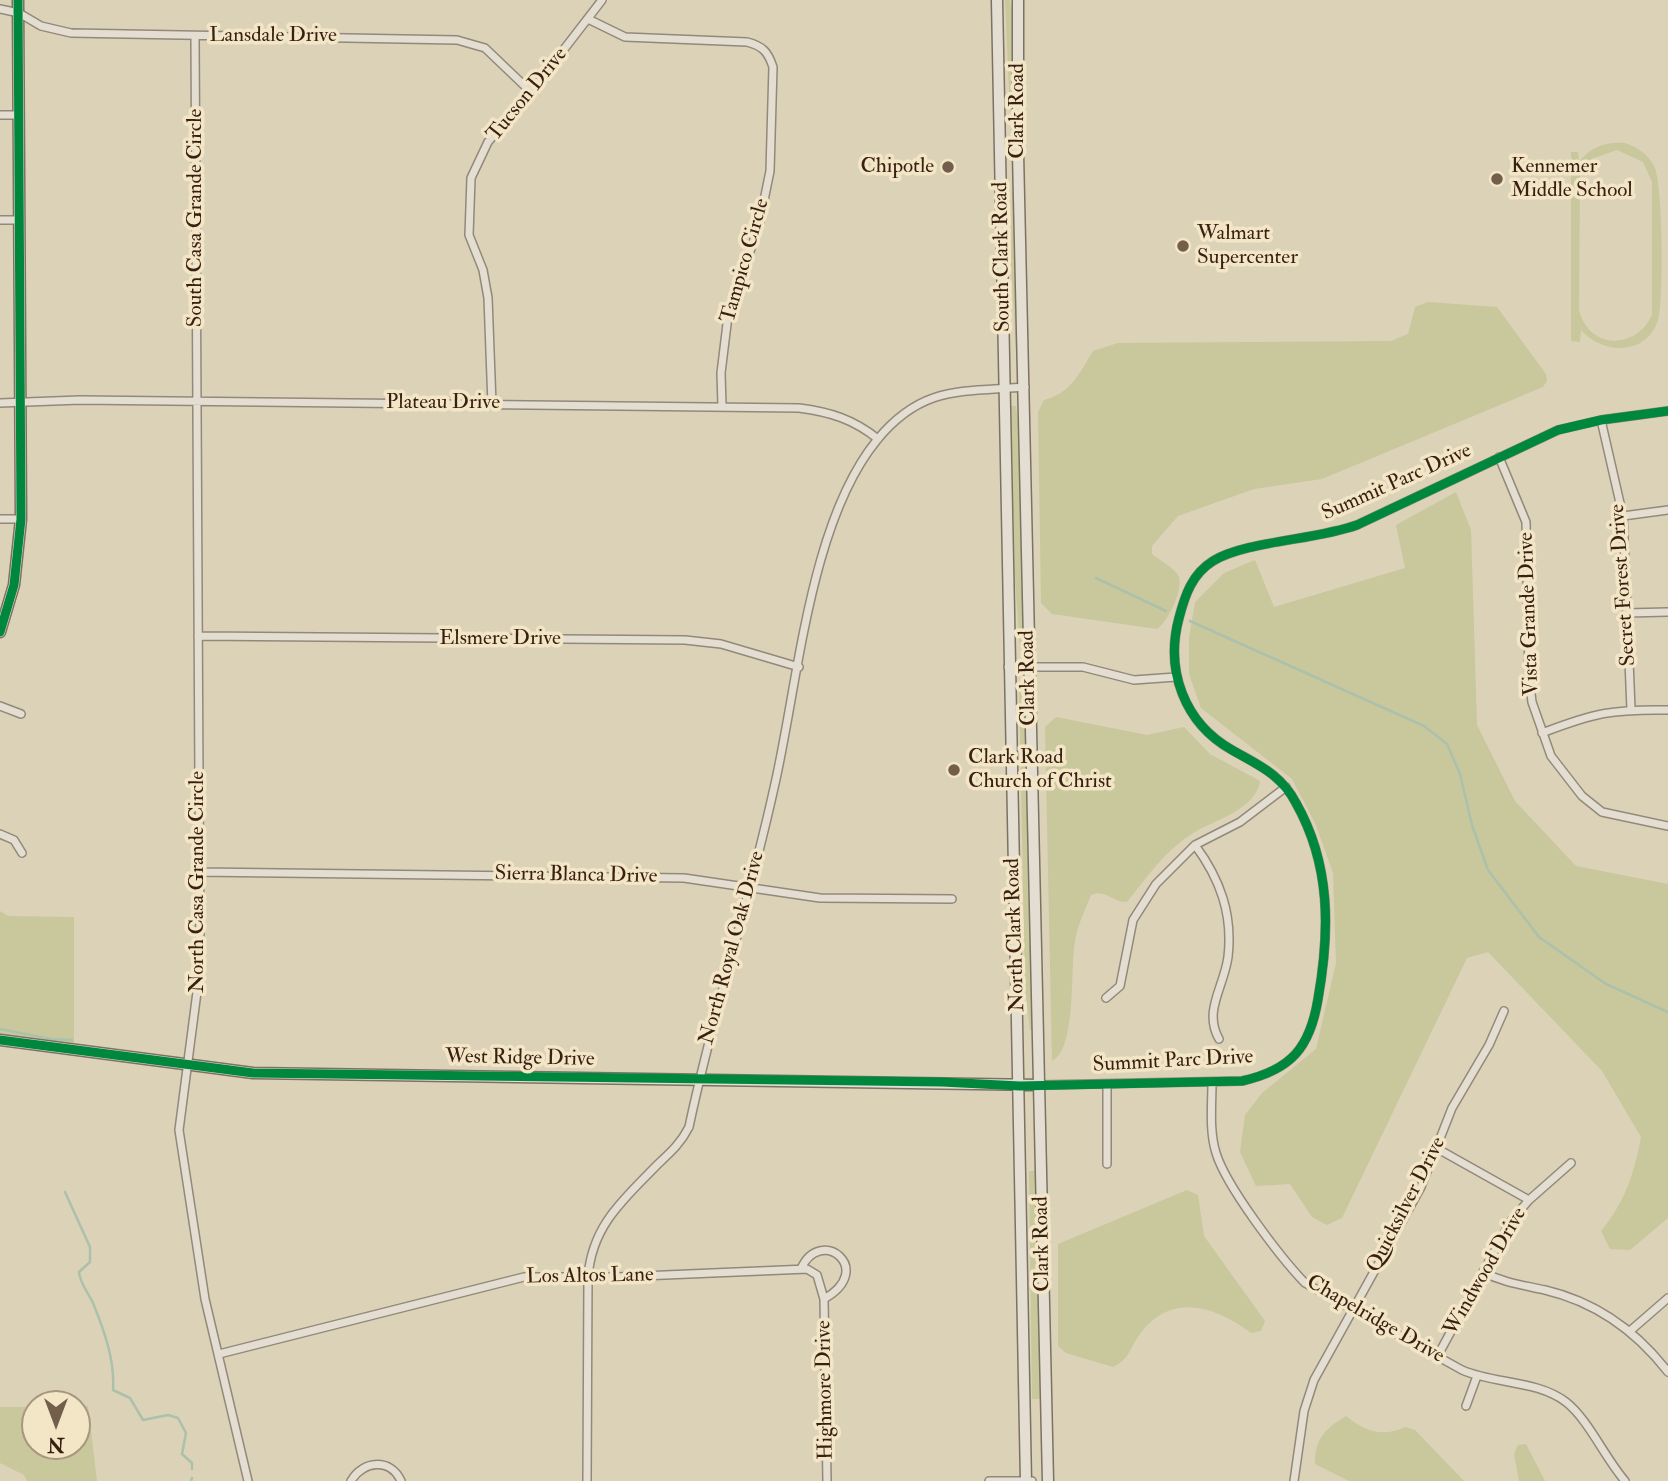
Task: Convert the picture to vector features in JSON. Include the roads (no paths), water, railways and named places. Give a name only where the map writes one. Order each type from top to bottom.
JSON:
[{"type":"main road","points":[[0,632],[14,585],[21,519],[18,0]]},
{"type":"main road","name":"South Clark Road","points":[[998,0],[1005,388]]},
{"type":"main road","name":"Clark Road","points":[[1018,0],[1018,153],[1048,1481]]},
{"type":"main road","points":[[1001,153],[1018,153]]},
{"type":"main road","name":"North Clark Road","points":[[1005,388],[1026,1481]]},
{"type":"main road","name":"West Ridge Drive","points":[[0,1040],[186,1066],[267,1073],[1041,1085]]},
{"type":"street","name":"Tucson Drive","points":[[492,404],[491,328],[483,270],[469,235],[471,178],[488,142],[531,92],[602,0]]},
{"type":"street","name":"Lansdale Drive","points":[[0,9],[19,13],[41,26],[71,33],[457,40],[485,48],[531,92]]},
{"type":"street","name":"Tampico Circle","points":[[588,19],[625,37],[747,42],[760,45],[768,54],[773,67],[770,171],[759,225],[728,316],[721,373],[722,405]]},
{"type":"street","name":"South Casa Grande Circle","points":[[195,36],[197,401]]},
{"type":"street","points":[[0,115],[19,115]]},
{"type":"street","points":[[0,220],[19,220]]},
{"type":"street","name":"North Royal Oak Drive","points":[[587,1481],[588,1277],[591,1252],[606,1219],[682,1143],[689,1127],[699,1079],[751,887],[817,582],[839,510],[860,464],[878,439],[919,404],[955,390],[1025,387]]},
{"type":"street","name":"Plateau Drive","points":[[0,403],[197,401],[722,405],[833,412],[859,424],[878,439]]},
{"type":"street","name":"North Casa Grande Circle","points":[[197,401],[200,872],[198,1005],[186,1066],[179,1130],[181,1157],[205,1298],[248,1481]]},
{"type":"street","name":"Summit Parc Drive","points":[[1041,1085],[1242,1081],[1279,1068],[1302,1046],[1315,1019],[1326,953],[1326,901],[1314,844],[1286,787],[1273,772],[1211,736],[1195,719],[1176,677],[1174,642],[1184,597],[1191,583],[1211,562],[1237,551],[1341,531],[1558,430],[1601,420],[1668,411]]},
{"type":"street","name":"Secret Forest Drive","points":[[1601,420],[1622,516],[1631,709]]},
{"type":"street","name":"Vista Grande Drive","points":[[1499,457],[1526,522],[1529,677],[1532,702],[1542,733],[1559,766],[1582,796],[1602,812],[1668,826]]},
{"type":"street","points":[[1622,516],[1668,510]]},
{"type":"street","points":[[0,519],[21,519]]},
{"type":"street","points":[[1626,613],[1668,612]]},
{"type":"street","name":"Elsmere Drive","points":[[198,636],[685,640],[721,644],[799,667]]},
{"type":"street","points":[[1009,667],[1083,667],[1134,680],[1176,677]]},
{"type":"street","points":[[0,706],[21,714]]},
{"type":"street","points":[[1542,733],[1591,714],[1631,709],[1668,710]]},
{"type":"street","points":[[1106,999],[1120,986],[1128,935],[1142,903],[1195,845],[1240,822],[1286,787]]},
{"type":"street","points":[[0,834],[14,840],[22,853]]},
{"type":"street","points":[[1195,845],[1213,871],[1223,892],[1229,922],[1228,957],[1211,1012],[1212,1027],[1219,1039]]},
{"type":"street","name":"Sierra Blanca Drive","points":[[200,872],[684,878],[820,898],[952,899]]},
{"type":"street","name":"Quicksilver Drive","points":[[1294,1481],[1308,1394],[1421,1187],[1452,1108],[1504,1012]]},
{"type":"street","name":"Chapelridge Drive","points":[[1212,1082],[1212,1135],[1223,1171],[1287,1264],[1305,1283],[1437,1357],[1477,1376],[1539,1388],[1566,1402],[1625,1481]]},
{"type":"street","points":[[1107,1084],[1107,1164]]},
{"type":"street","points":[[1438,1149],[1528,1200]]},
{"type":"street","name":"Windwood Drive","points":[[1437,1357],[1511,1221],[1528,1200],[1571,1163]]},
{"type":"street","points":[[830,1250],[840,1254],[846,1263],[845,1280],[836,1292],[824,1298],[823,1285],[817,1275],[800,1269],[817,1251],[830,1250]]},
{"type":"street","name":"Los Altos Lane","points":[[219,1354],[375,1317],[499,1281],[546,1275],[588,1277],[800,1269]]},
{"type":"street","points":[[1483,1272],[1520,1286],[1571,1298],[1598,1310],[1630,1331],[1668,1372]]},
{"type":"street","name":"Highmore Drive","points":[[824,1298],[827,1481]]},
{"type":"street","points":[[1630,1331],[1668,1298]]},
{"type":"street","points":[[1466,1406],[1477,1376]]},
{"type":"street","points":[[351,1481],[357,1471],[374,1464],[392,1469],[401,1481]]},
{"type":"street","points":[[989,1481],[1032,1481]]},
{"type":"waterway","points":[[1096,578],[1166,611]]},
{"type":"waterway","points":[[1190,621],[1424,726],[1447,744],[1460,774],[1472,825],[1488,870],[1539,937],[1606,984],[1668,1012]]},
{"type":"waterway","points":[[0,1029],[51,1039],[72,1040]]},
{"type":"waterway","points":[[65,1192],[90,1247],[90,1262],[79,1272],[105,1334],[112,1368],[113,1390],[130,1398],[143,1420],[168,1415],[178,1418],[186,1433],[182,1454],[192,1463],[192,1469]]},
{"type":"place","name":"Chipotle","points":[[948,167]]},
{"type":"place","name":"Kennemer Middle School","points":[[1497,179]]},
{"type":"place","name":"Walmart Supercenter","points":[[1183,246]]},
{"type":"place","name":"Clark Road Church of Christ","points":[[954,770]]}]
